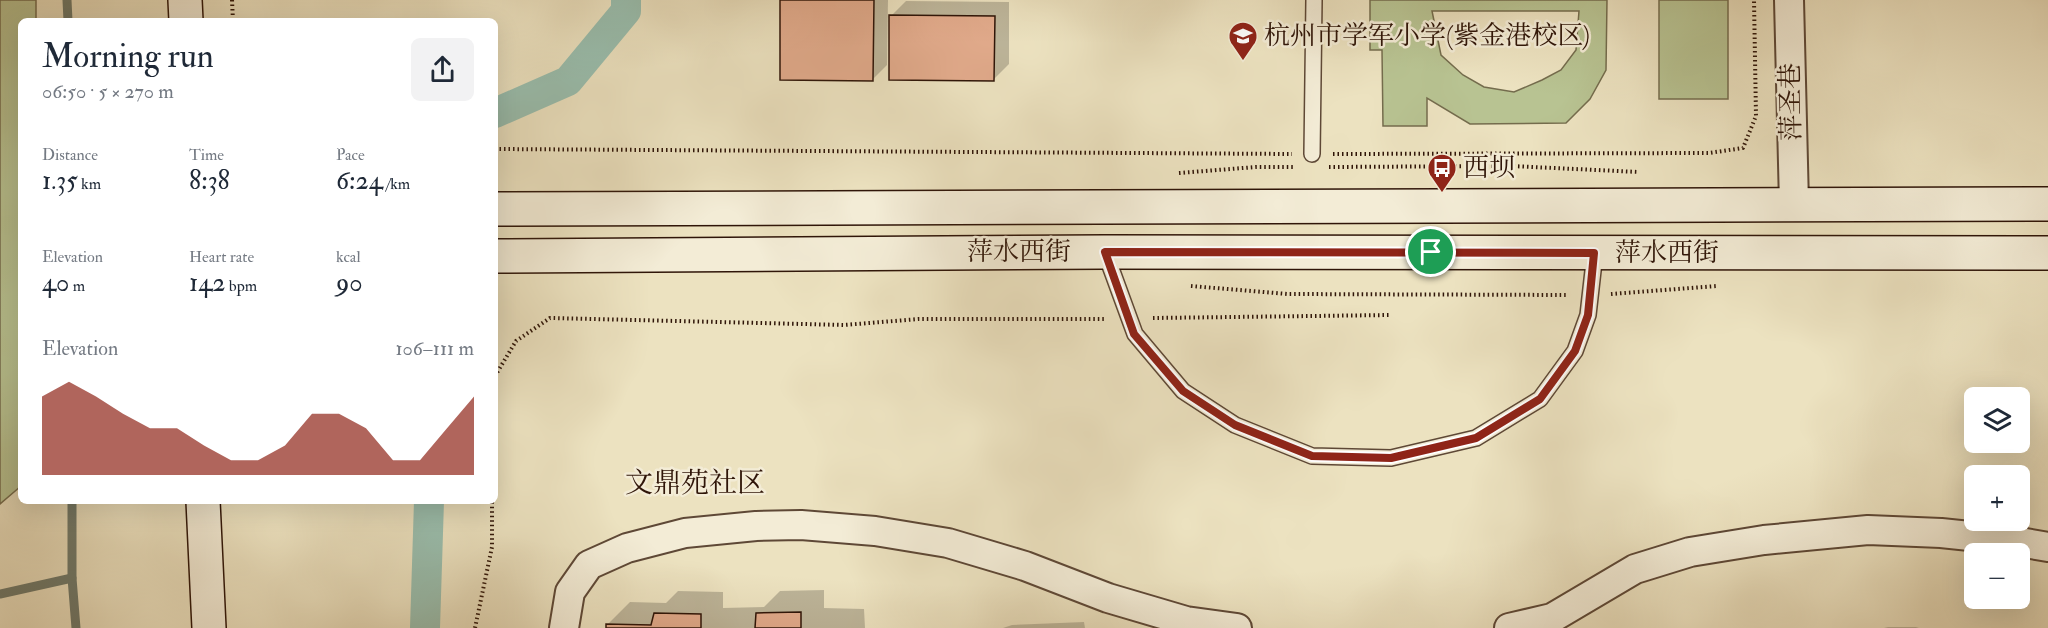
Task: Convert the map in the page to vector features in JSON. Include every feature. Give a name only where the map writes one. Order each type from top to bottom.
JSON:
[{"type":"main road","points":[[185,0],[186,18]]},
{"type":"main road","name":"萍水西街","points":[[510,209],[2048,204]]},
{"type":"main road","name":"萍水西街","points":[[511,256],[1105,252],[2048,253]]},
{"type":"main road","points":[[203,504],[209,628]]},
{"type":"street","name":"萍圣巷","points":[[1789,0],[1794,204]]},
{"type":"street","points":[[564,628],[570,592],[589,565],[627,548],[685,533],[756,526],[801,525],[875,531],[948,543],[1025,566],[1108,598],[1186,621],[1238,628]]},
{"type":"street","points":[[1509,628],[1552,618],[1635,569],[1690,552],[1764,540],[1868,530],[1952,534],[2048,547]]},
{"type":"lane","points":[[1312,154],[1314,0]]},
{"type":"lane","points":[[1105,252],[1134,334],[1183,391],[1235,425],[1312,456],[1391,458],[1476,438],[1540,399],[1575,351],[1588,315],[1594,253]]},
{"type":"path","points":[[232,0],[233,18]]},
{"type":"path","points":[[498,149],[1312,154],[1708,153],[1743,148],[1756,116],[1754,0]]},
{"type":"path","points":[[498,371],[516,341],[550,318],[843,324],[919,319],[1391,315]]},
{"type":"path","points":[[475,628],[492,547],[492,504]]},
{"type":"green space","points":[[0,0],[36,0],[36,18],[18,18],[18,489],[0,504]]},
{"type":"green space","points":[[1370,0],[1607,0],[1606,70],[1590,99],[1566,123],[1470,124],[1427,98],[1427,126],[1383,126],[1382,50],[1370,50]],"holes":[[[1432,11],[1579,11],[1576,50],[1561,70],[1514,92],[1484,87],[1463,75],[1441,55]]]},
{"type":"green space","points":[[1659,0],[1728,0],[1728,99],[1659,99]]},
{"type":"building","points":[[780,0],[874,0],[873,81],[780,80]]},
{"type":"building","points":[[889,15],[995,16],[994,81],[889,80]]},
{"type":"building","points":[[801,612],[801,628],[755,628],[756,613]]},
{"type":"building","points":[[654,613],[701,614],[701,628],[606,628],[606,624],[651,625]]},
{"type":"waterway","points":[[67,0],[68,18]]},
{"type":"waterway","points":[[498,112],[568,81],[626,11],[626,0]]},
{"type":"waterway","points":[[72,504],[72,578],[76,628]]},
{"type":"waterway","points":[[425,628],[429,504]]},
{"type":"waterway","points":[[0,594],[72,578]]},
{"type":"place","name":"杭州市学军小学(紫金港校区)","points":[[1243,62]]},
{"type":"place","name":"西坝","points":[[1442,194]]},
{"type":"district","name":"文鼎苑社区","points":[[695,483]]},
{"type":"route","points":[[1105,252],[1186,252],[1431,252],[1594,253],[1588,315],[1575,351],[1540,399],[1476,438],[1391,458],[1312,456],[1235,425],[1183,391],[1134,334],[1105,252]]}]
